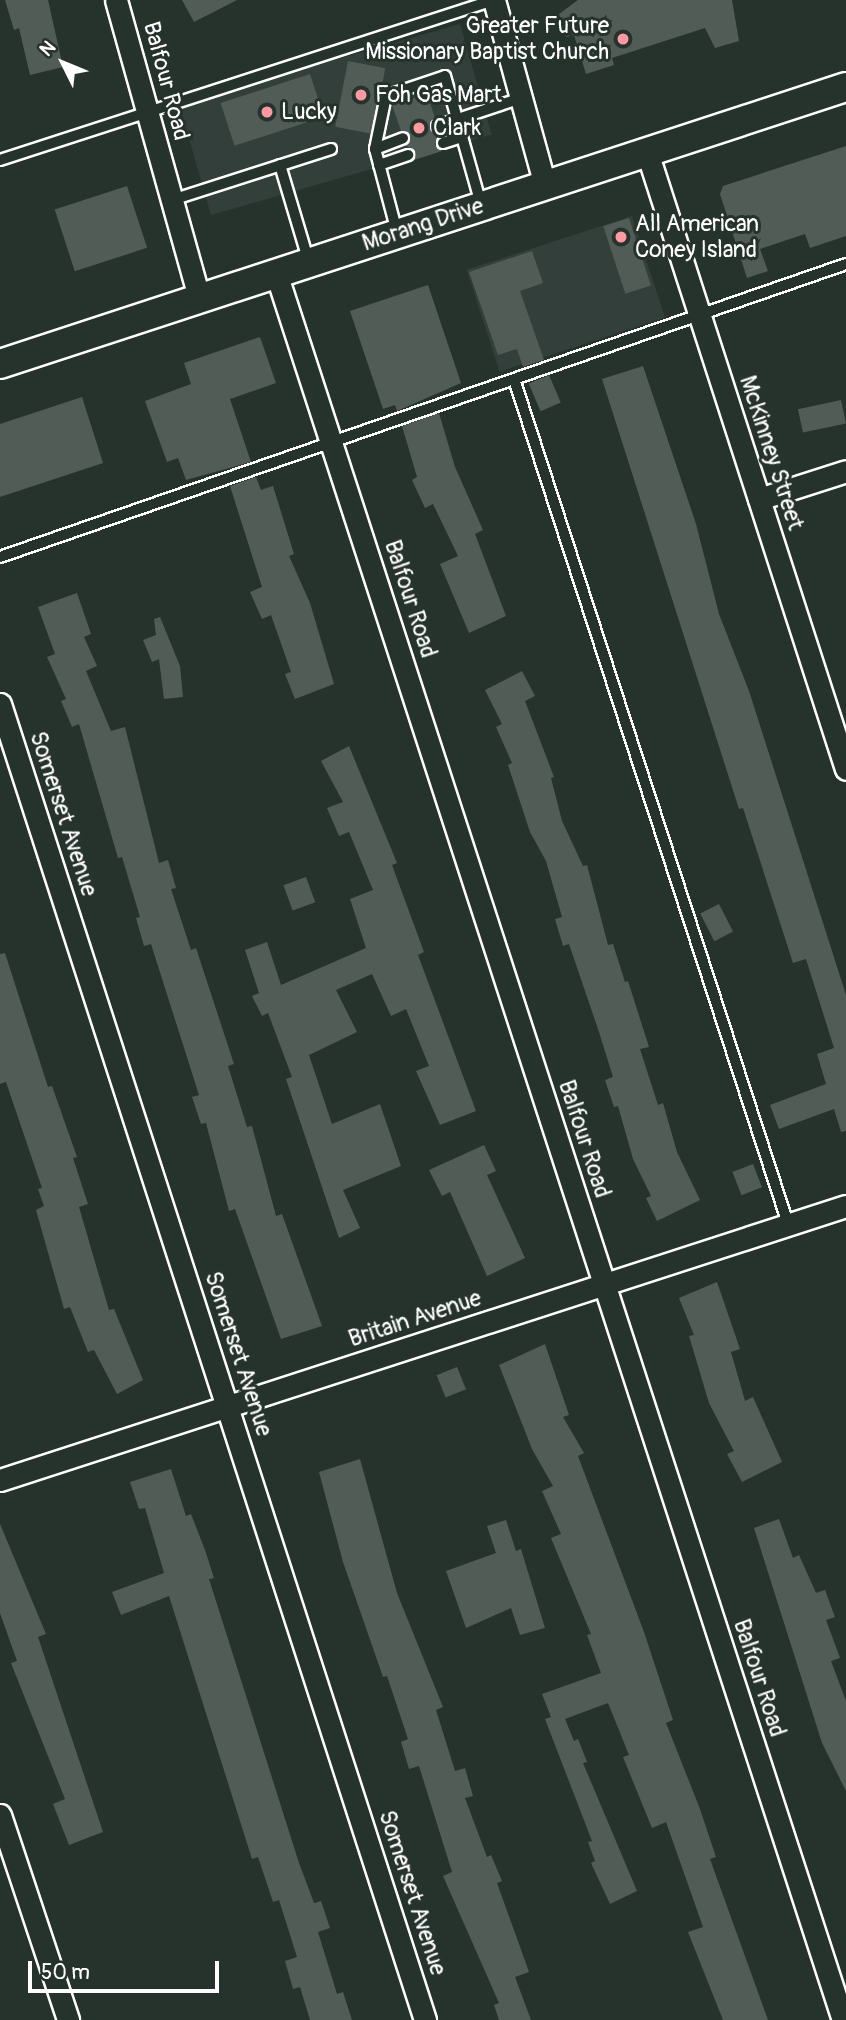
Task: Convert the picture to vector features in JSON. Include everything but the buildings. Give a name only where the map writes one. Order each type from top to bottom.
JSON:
[{"type":"street","name":"Balfour Road","points":[[116,0],[199,298]]},
{"type":"street","points":[[494,0],[545,185]]},
{"type":"street","name":"Morang Drive","points":[[0,364],[846,86]]},
{"type":"street","name":"McKinney Street","points":[[647,152],[846,769]]},
{"type":"street","name":"Balfour Road","points":[[276,273],[843,2020]]},
{"type":"street","points":[[759,499],[846,471]]},
{"type":"street","name":"Somerset Avenue","points":[[0,704],[425,2020]]},
{"type":"street","name":"Britain Avenue","points":[[0,1480],[846,1206]]},
{"type":"street","points":[[0,1815],[68,2020]]},
{"type":"lane","points":[[0,160],[494,0]]},
{"type":"lane","points":[[397,233],[375,149],[386,96],[445,76],[482,206]]},
{"type":"lane","points":[[437,126],[521,98]]},
{"type":"lane","points":[[443,144],[461,137]]},
{"type":"lane","points":[[375,149],[403,138]]},
{"type":"lane","points":[[172,200],[331,149]]},
{"type":"lane","points":[[379,165],[408,155]]},
{"type":"lane","points":[[280,165],[309,262]]},
{"type":"lane","points":[[0,557],[846,264]]},
{"type":"lane","points":[[513,379],[788,1224]]},
{"type":"shaded area","points":[[460,24],[492,135],[211,215],[179,104]]},
{"type":"shaded area","points":[[632,216],[665,318],[500,372],[467,270]]},
{"type":"place","name":"Greater Future Missionary Baptist Church","points":[[623,39]]},
{"type":"place","name":"Foh Gas Mart","points":[[361,95]]},
{"type":"place","name":"Lucky","points":[[267,112]]},
{"type":"place","name":"Clark","points":[[419,128]]},
{"type":"place","name":"All American Coney Island","points":[[621,237]]}]
